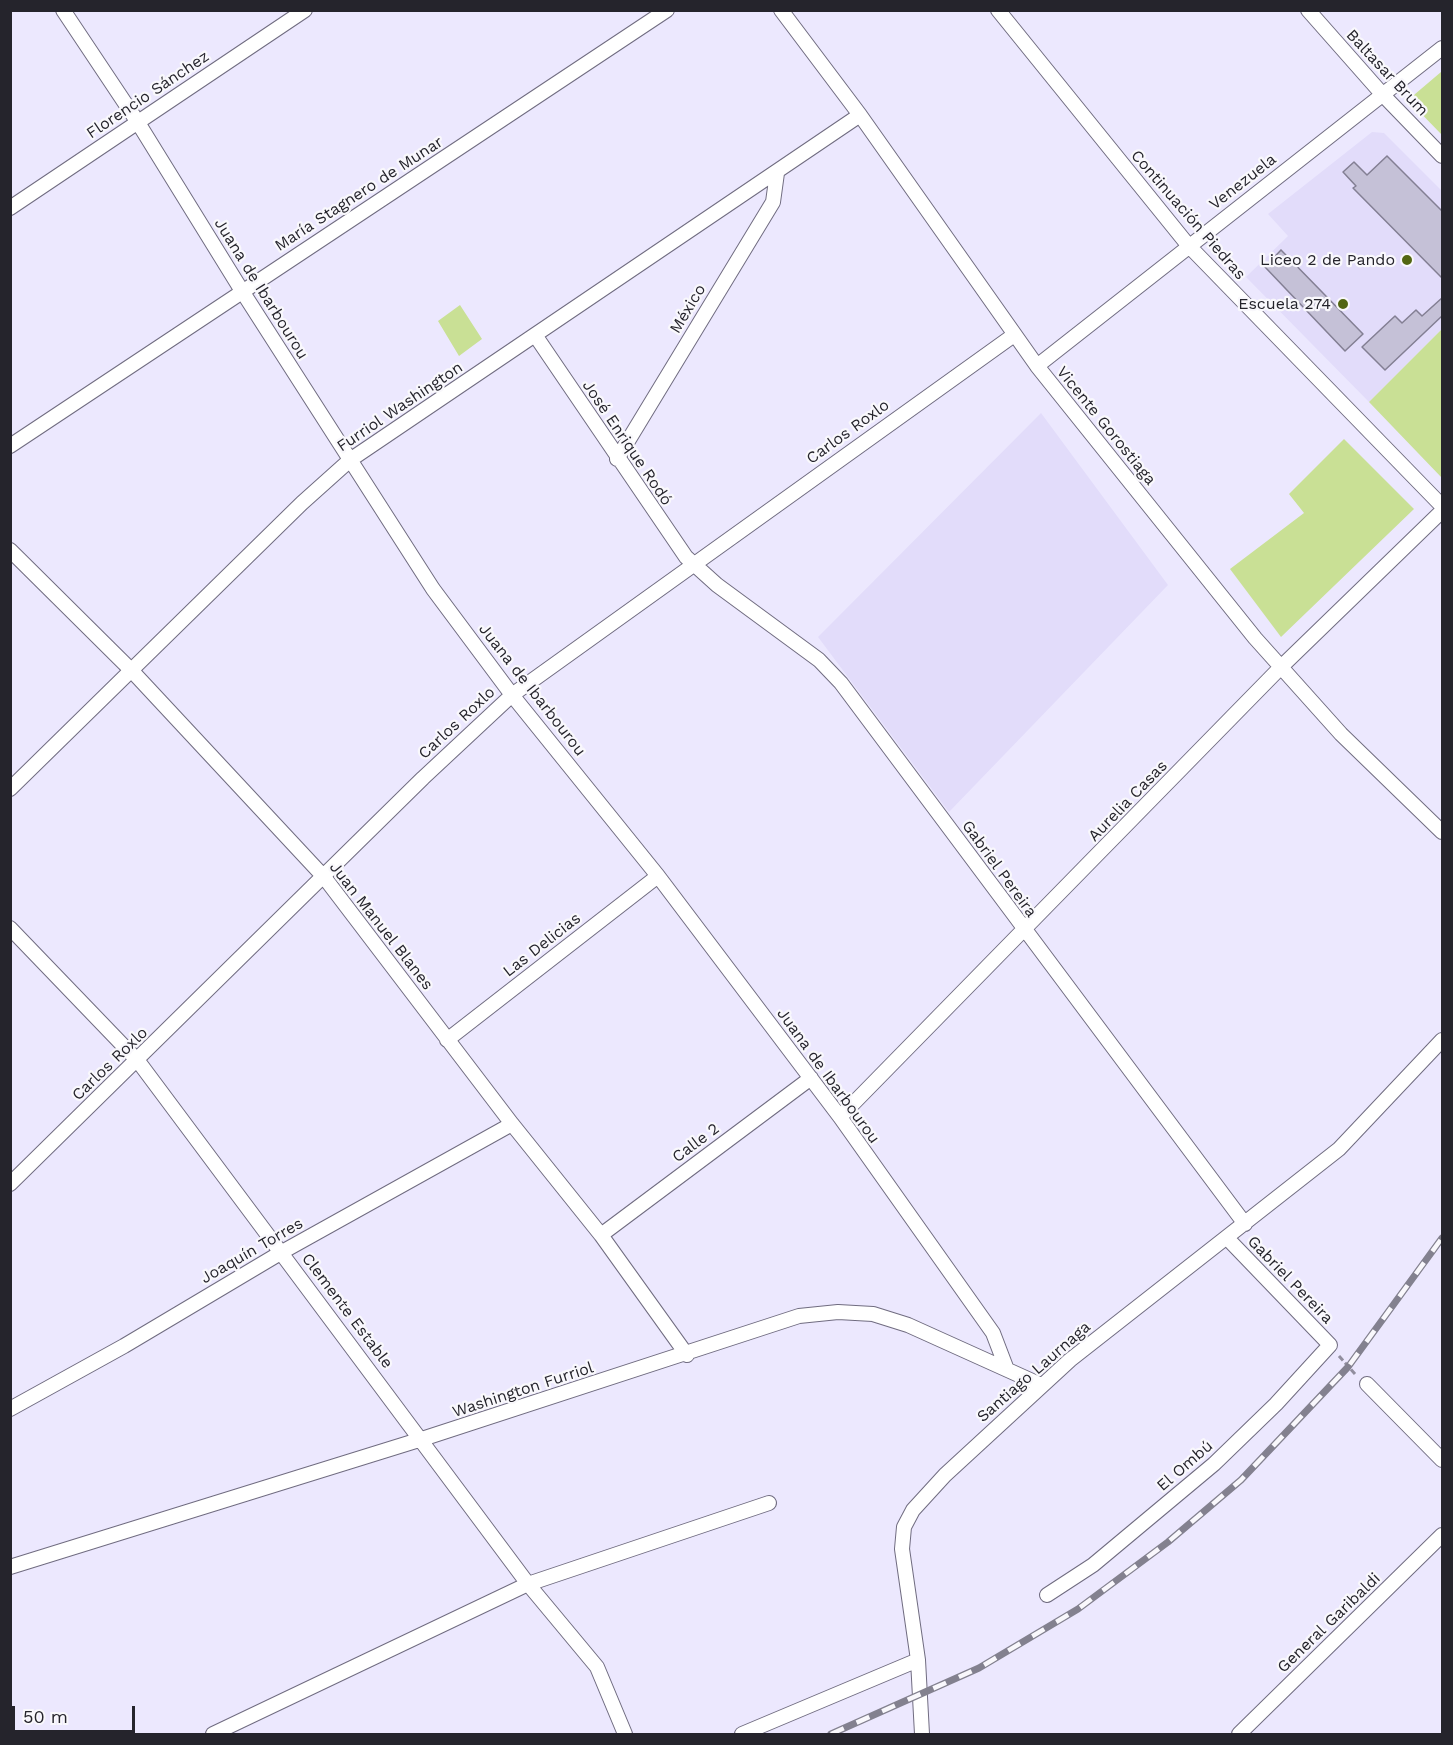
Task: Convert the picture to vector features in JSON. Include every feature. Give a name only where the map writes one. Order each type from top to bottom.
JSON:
[{"type":"street","name":"Juana de Ibarbourou","points":[[63,10],[137,121],[242,291],[433,589],[512,695],[658,876],[840,1117],[993,1333],[1006,1367]]},
{"type":"street","name":"Florencio Sánchez","points":[[10,207],[305,10]]},
{"type":"street","name":"María Stagnero de Munar","points":[[10,446],[667,10]]},
{"type":"street","name":"Vicente Gorostiaga","points":[[781,10],[860,115],[1037,366],[1280,668],[1341,734],[1443,832]]},
{"type":"street","name":"Continuación Piedras","points":[[998,10],[1188,245],[1443,506]]},
{"type":"street","name":"Baltasar Brum","points":[[1308,10],[1383,94],[1443,156]]},
{"type":"street","name":"Venezuela","points":[[1037,366],[1188,245],[1443,48]]},
{"type":"street","name":"Furriol Washington","points":[[10,789],[302,503],[350,460],[860,115]]},
{"type":"street","name":"México","points":[[617,459],[773,202],[777,173]]},
{"type":"street","name":"José Enrique Rodó","points":[[536,335],[617,459],[694,566]]},
{"type":"street","name":"Carlos Roxlo","points":[[10,1184],[512,695],[694,566],[864,440],[1014,335]]},
{"type":"street","name":"Aurelia Casas","points":[[840,1117],[1024,932],[1280,668],[1443,511]]},
{"type":"street","name":"Juan Manuel Blanes","points":[[10,550],[132,671],[324,877],[447,1040],[601,1235],[687,1354]]},
{"type":"street","name":"Gabriel Pereira","points":[[694,566],[819,660],[841,683],[1024,932],[1245,1224]]},
{"type":"street","name":"Las Delicias","points":[[447,1040],[658,876]]},
{"type":"street","name":"Clemente Estable","points":[[10,928],[138,1061],[528,1584],[597,1667],[625,1734]]},
{"type":"street","name":"Santiago Laurnaga","points":[[922,1734],[918,1660],[902,1549],[904,1527],[913,1509],[945,1475],[1041,1385],[1339,1149],[1443,1040]]},
{"type":"street","name":"Calle 2","points":[[601,1235],[811,1078]]},
{"type":"street","name":"Joaquín Torres","points":[[10,1409],[124,1346],[282,1252],[512,1124]]},
{"type":"street","name":"Gabriel Pereira","points":[[1227,1238],[1330,1345]]},
{"type":"street","name":"Washington Furriol","points":[[10,1567],[422,1439],[799,1316],[838,1312],[873,1314],[899,1322],[1006,1367],[1041,1385]]},
{"type":"street","name":"El Ombú","points":[[1047,1596],[1093,1564],[1214,1464],[1276,1404],[1330,1345]]},
{"type":"street","points":[[1367,1384],[1443,1460]]},
{"type":"street","points":[[213,1734],[528,1584],[769,1503]]},
{"type":"street","name":"General Garibaldi","points":[[1239,1734],[1443,1535]]},
{"type":"street","points":[[742,1734],[918,1660]]},
{"type":"path","points":[[1330,1345],[1348,1367],[1367,1384]]},
{"type":"shaded area","points":[[1372,132],[1384,133],[1442,191],[1442,329],[1369,402],[1246,277],[1288,236],[1268,214]]},
{"type":"shaded area","points":[[1041,413],[1168,585],[949,812],[818,637]]},
{"type":"green space","points":[[1442,73],[1442,135],[1408,100]]},
{"type":"green space","points":[[460,305],[482,339],[459,356],[438,321]]},
{"type":"green space","points":[[1442,329],[1442,478],[1369,402]]},
{"type":"green space","points":[[1344,439],[1414,509],[1281,637],[1230,569],[1304,513],[1289,494]]},
{"type":"building","points":[[1387,156],[1443,212],[1443,279],[1353,188],[1356,186],[1343,172],[1354,162],[1367,175]]},
{"type":"building","points":[[1281,250],[1363,334],[1345,351],[1265,267]]},
{"type":"building","points":[[1443,297],[1443,315],[1385,370],[1362,347],[1395,316],[1402,323],[1416,310],[1422,316]]},
{"type":"railway","points":[[831,1734],[979,1668],[1078,1609],[1168,1542],[1241,1480],[1348,1367],[1442,1238]]},
{"type":"place","name":"Liceo 2 de Pando","points":[[1407,260]]},
{"type":"place","name":"Escuela 274","points":[[1343,304]]}]
